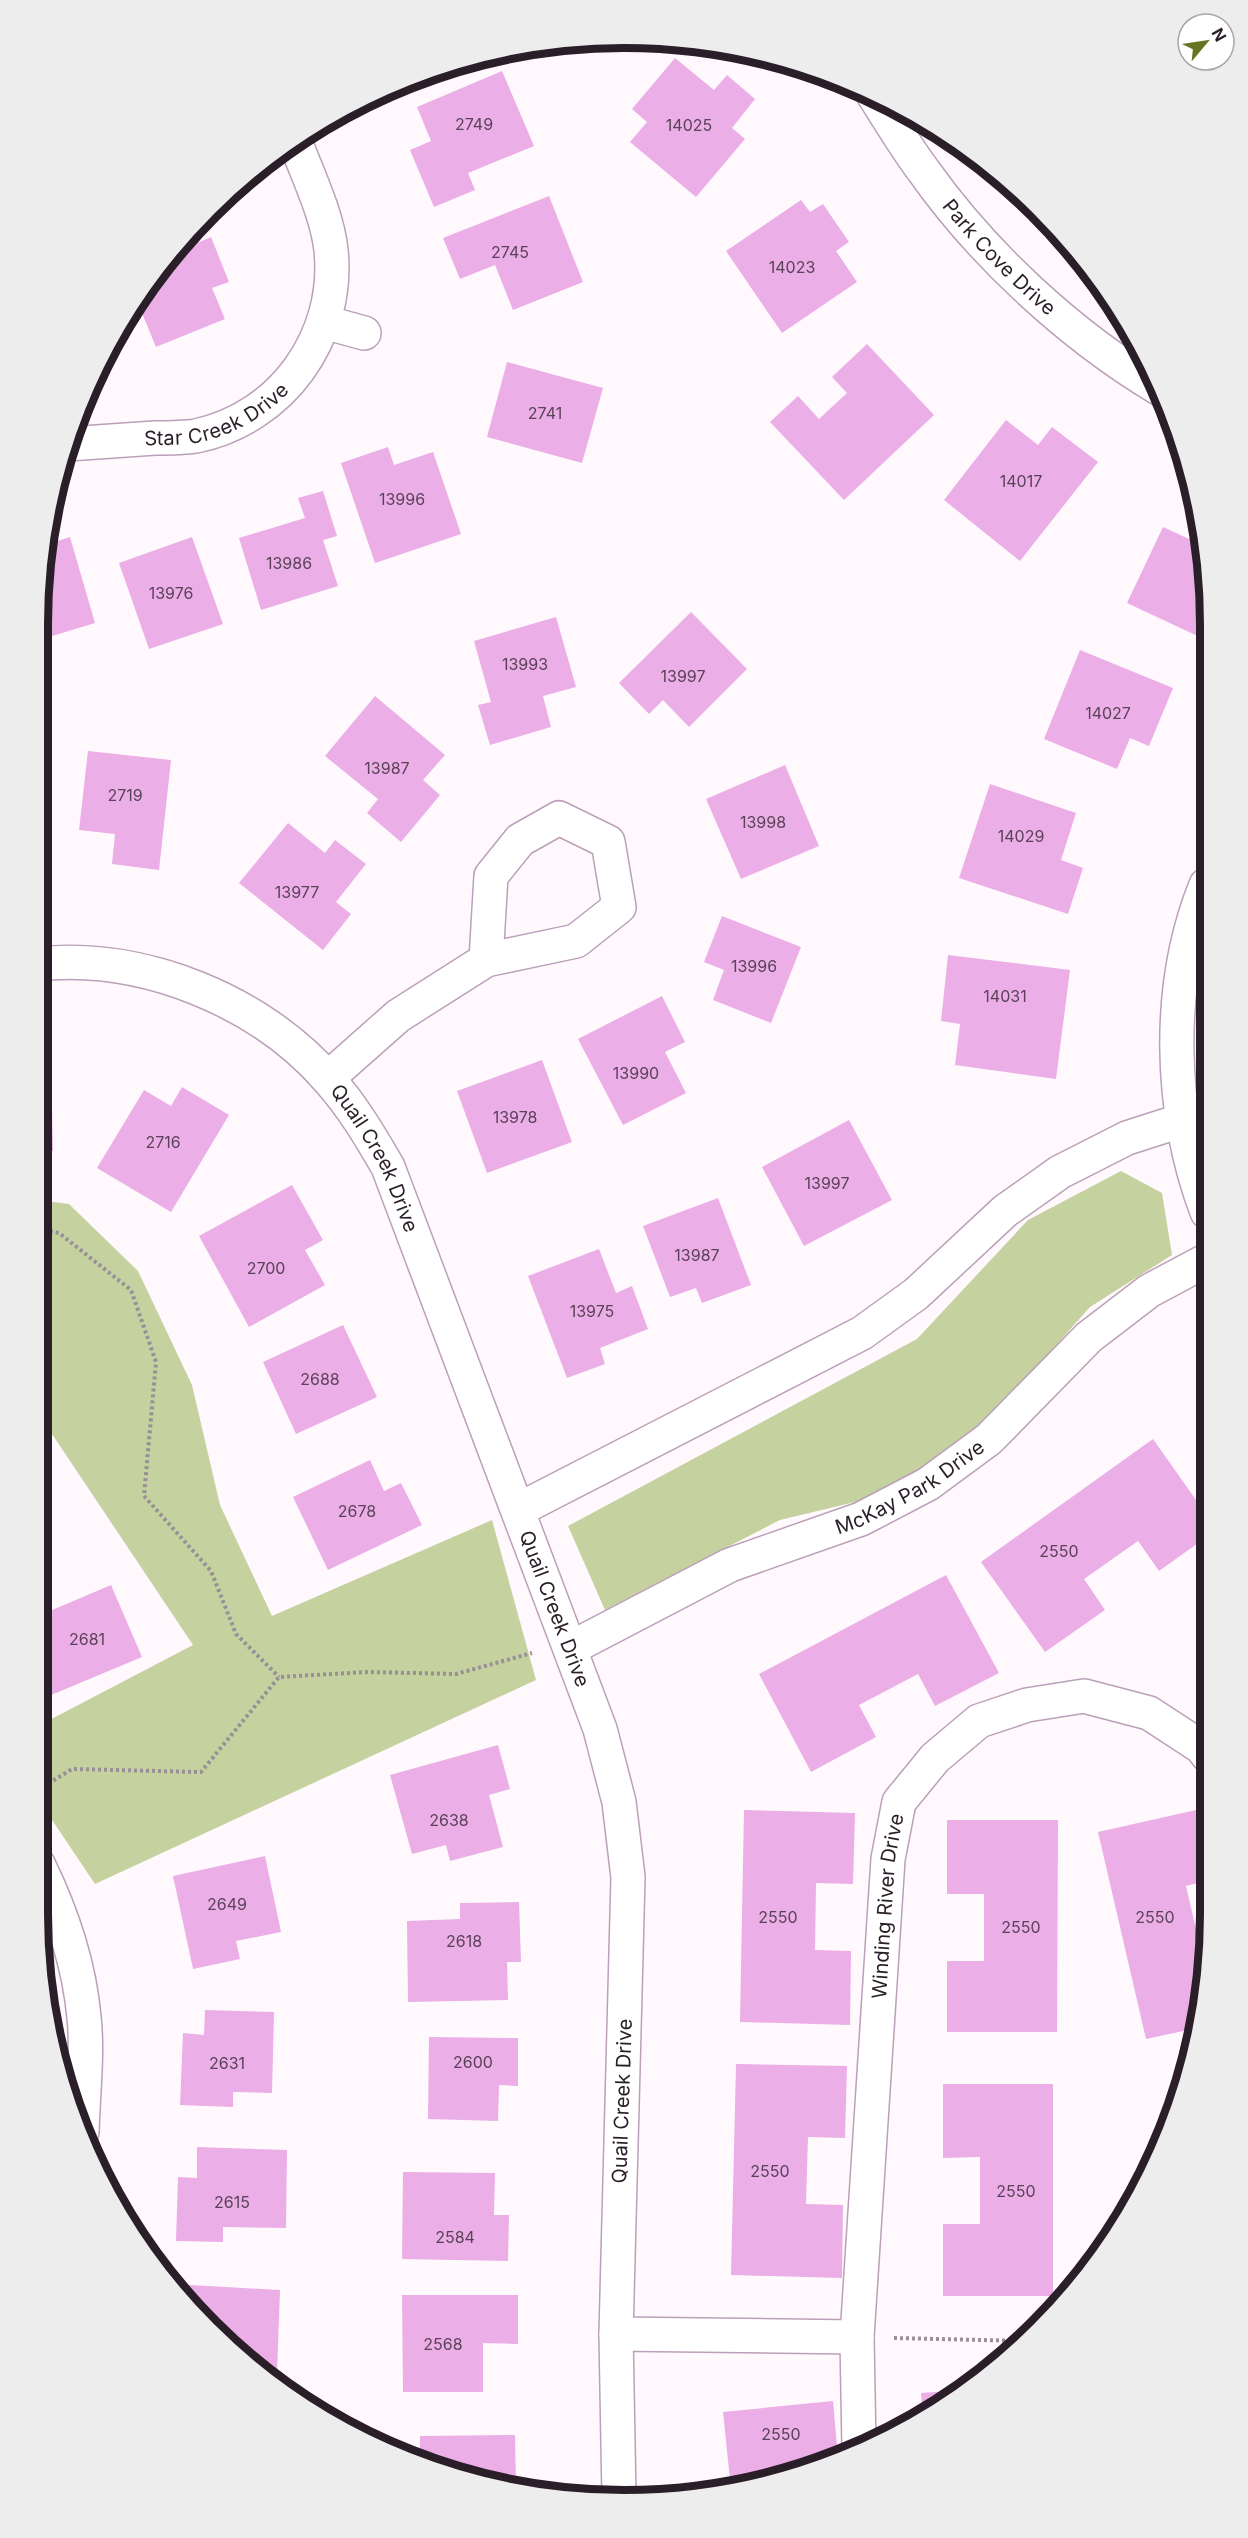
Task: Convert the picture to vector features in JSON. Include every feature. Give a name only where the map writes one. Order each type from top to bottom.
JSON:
[{"type":"street","name":"Park Cove Drive","points":[[883,109],[923,172],[990,251],[1055,314],[1146,380]]},
{"type":"street","name":"Star Creek Drive","points":[[78,443],[195,436],[237,422],[273,398],[303,366],[324,322],[332,285],[331,250],[327,230],[298,149]]},
{"type":"street","points":[[324,322],[363,333]]},
{"type":"street","points":[[328,1078],[398,1016],[486,960],[576,941],[619,907],[608,842],[559,818],[520,840],[490,876],[486,960]]},
{"type":"street","points":[[1200,902],[1183,967],[1176,1034],[1183,1120],[1200,1192]]},
{"type":"street","name":"Quail Creek Drive","points":[[48,963],[118,966],[179,981],[231,1004],[279,1034],[328,1078],[359,1118],[388,1167],[571,1648],[600,1729],[619,1802],[628,1877],[616,2334],[619,2490]]},
{"type":"street","points":[[518,1510],[861,1333],[916,1294],[1005,1211],[1060,1172],[1127,1138],[1183,1120]]},
{"type":"street","name":"McKay Park Drive","points":[[571,1648],[730,1565],[861,1519],[928,1484],[989,1439],[1089,1337],[1149,1291],[1200,1264]]},
{"type":"street","name":"Winding River Drive","points":[[860,2439],[857,2337],[888,1858],[899,1802],[935,1758],[979,1721],[1027,1705],[1084,1696],[1149,1713],[1200,1746]]},
{"type":"street","points":[[48,1884],[60,1909],[76,1963],[84,2019],[82,2108]]},
{"type":"street","points":[[616,2334],[857,2337]]},
{"type":"path","points":[[48,1231],[59,1233],[131,1290],[156,1362],[144,1496],[211,1571],[236,1634],[279,1677]]},
{"type":"path","points":[[48,1785],[72,1769],[201,1772],[279,1677],[369,1672],[456,1674],[531,1653],[571,1648]]},
{"type":"path","points":[[857,2337],[1011,2341]]},
{"type":"green space","points":[[1121,1171],[1162,1193],[1172,1255],[1090,1307],[980,1431],[880,1496],[780,1520],[605,1610],[568,1526],[917,1339],[1028,1220]]},
{"type":"green space","points":[[48,1201],[69,1204],[138,1271],[192,1385],[220,1505],[272,1616],[492,1520],[536,1680],[95,1884],[48,1814],[48,1721],[193,1645],[48,1428]]},
{"type":"building","points":[[675,58],[714,90],[727,75],[755,99],[732,128],[745,139],[696,197],[630,142],[647,122],[632,109]]},
{"type":"building","points":[[502,71],[534,146],[468,173],[475,190],[434,207],[410,150],[431,141],[417,107]]},
{"type":"building","points":[[549,196],[583,282],[513,310],[495,265],[460,279],[443,238]]},
{"type":"building","points":[[801,200],[810,212],[823,204],[849,242],[836,251],[857,282],[782,333],[726,251]]},
{"type":"building","points":[[211,237],[229,282],[212,288],[225,319],[156,347],[141,311],[189,246]]},
{"type":"building","points":[[867,344],[934,415],[844,500],[770,422],[798,396],[819,419],[847,393],[832,377]]},
{"type":"building","points":[[507,362],[603,388],[582,463],[487,437]]},
{"type":"building","points":[[1006,420],[1038,445],[1052,427],[1098,462],[1020,561],[944,500]]},
{"type":"building","points":[[388,447],[394,465],[433,452],[461,534],[375,563],[341,463]]},
{"type":"building","points":[[323,491],[337,536],[323,540],[338,586],[261,610],[239,538],[305,518],[298,498]]},
{"type":"building","points":[[1163,527],[1189,539],[1192,532],[1199,586],[1200,637],[1127,603]]},
{"type":"building","points":[[70,537],[95,623],[48,637],[49,586],[54,542]]},
{"type":"building","points":[[192,537],[223,624],[149,649],[119,563]]},
{"type":"building","points":[[691,612],[747,669],[689,727],[663,700],[649,714],[619,683]]},
{"type":"building","points":[[556,617],[576,687],[543,696],[551,727],[490,745],[478,705],[491,702],[474,641]]},
{"type":"building","points":[[1080,650],[1173,688],[1149,746],[1130,738],[1117,769],[1044,739]]},
{"type":"building","points":[[375,696],[445,755],[423,780],[440,795],[401,842],[367,813],[378,799],[325,756]]},
{"type":"building","points":[[88,751],[171,760],[159,870],[112,864],[115,834],[79,830]]},
{"type":"building","points":[[785,765],[819,846],[741,879],[706,799]]},
{"type":"building","points":[[990,784],[1076,813],[1061,860],[1083,868],[1068,914],[959,878]]},
{"type":"building","points":[[288,823],[325,853],[335,840],[366,864],[336,902],[351,914],[323,950],[239,883]]},
{"type":"building","points":[[722,916],[801,947],[771,1023],[713,1000],[724,970],[704,962]]},
{"type":"building","points":[[948,955],[1070,970],[1056,1079],[955,1065],[960,1024],[941,1021]]},
{"type":"building","points":[[662,996],[685,1042],[665,1052],[686,1093],[623,1125],[578,1039]]},
{"type":"building","points":[[542,1060],[572,1142],[487,1173],[457,1091]]},
{"type":"building","points":[[48,1064],[51,1064],[53,1151],[48,1151]]},
{"type":"building","points":[[182,1087],[229,1115],[171,1212],[97,1168],[144,1090],[171,1106]]},
{"type":"building","points":[[849,1120],[892,1200],[804,1246],[762,1167]]},
{"type":"building","points":[[292,1185],[323,1240],[305,1250],[325,1285],[249,1327],[199,1236]]},
{"type":"building","points":[[718,1198],[751,1285],[702,1303],[696,1288],[670,1297],[643,1226]]},
{"type":"building","points":[[599,1249],[616,1293],[632,1286],[648,1329],[600,1348],[605,1364],[567,1378],[528,1276]]},
{"type":"building","points":[[343,1325],[377,1397],[296,1434],[263,1362]]},
{"type":"building","points":[[1153,1439],[1200,1506],[1200,1542],[1159,1571],[1138,1541],[1084,1579],[1105,1610],[1045,1652],[981,1562]]},
{"type":"building","points":[[370,1460],[384,1491],[401,1483],[422,1525],[328,1570],[293,1497]]},
{"type":"building","points":[[946,1575],[999,1673],[935,1706],[918,1674],[859,1705],[876,1737],[811,1772],[759,1674]]},
{"type":"building","points":[[111,1585],[142,1657],[48,1696],[48,1612]]},
{"type":"building","points":[[498,1745],[510,1789],[489,1795],[503,1847],[450,1861],[446,1845],[412,1854],[390,1775]]},
{"type":"building","points":[[1200,1809],[1200,1882],[1186,1886],[1199,1943],[1188,2030],[1146,2039],[1098,1832]]},
{"type":"building","points":[[744,1810],[855,1813],[853,1884],[816,1883],[815,1950],[851,1951],[850,2025],[740,2022]]},
{"type":"building","points":[[947,1820],[1058,1820],[1057,2032],[947,2032],[947,1961],[984,1961],[984,1894],[947,1894]]},
{"type":"building","points":[[265,1856],[281,1932],[236,1941],[240,1959],[193,1969],[173,1876]]},
{"type":"building","points":[[519,1902],[521,1962],[507,1962],[508,2000],[408,2002],[407,1921],[460,1919],[460,1903]]},
{"type":"building","points":[[205,2010],[274,2012],[272,2093],[233,2092],[233,2107],[180,2105],[183,2033],[204,2035]]},
{"type":"building","points":[[429,2037],[518,2038],[518,2086],[499,2085],[498,2121],[428,2119]]},
{"type":"building","points":[[736,2064],[847,2066],[845,2138],[808,2137],[806,2204],[843,2205],[842,2278],[731,2275]]},
{"type":"building","points":[[943,2084],[1053,2084],[1053,2296],[943,2296],[943,2224],[980,2224],[980,2157],[943,2158]]},
{"type":"building","points":[[197,2147],[287,2150],[286,2228],[223,2227],[223,2242],[176,2241],[178,2177],[197,2178]]},
{"type":"building","points":[[403,2172],[495,2173],[494,2215],[509,2215],[508,2261],[402,2259]]},
{"type":"building","points":[[183,2285],[280,2290],[277,2373],[244,2347]]},
{"type":"building","points":[[402,2295],[518,2295],[518,2344],[483,2343],[483,2392],[403,2392]]},
{"type":"building","points":[[947,2391],[922,2407],[921,2393]]},
{"type":"building","points":[[833,2401],[837,2449],[773,2470],[730,2480],[723,2412]]},
{"type":"building","points":[[515,2435],[516,2480],[475,2470],[420,2452],[420,2436]]}]
